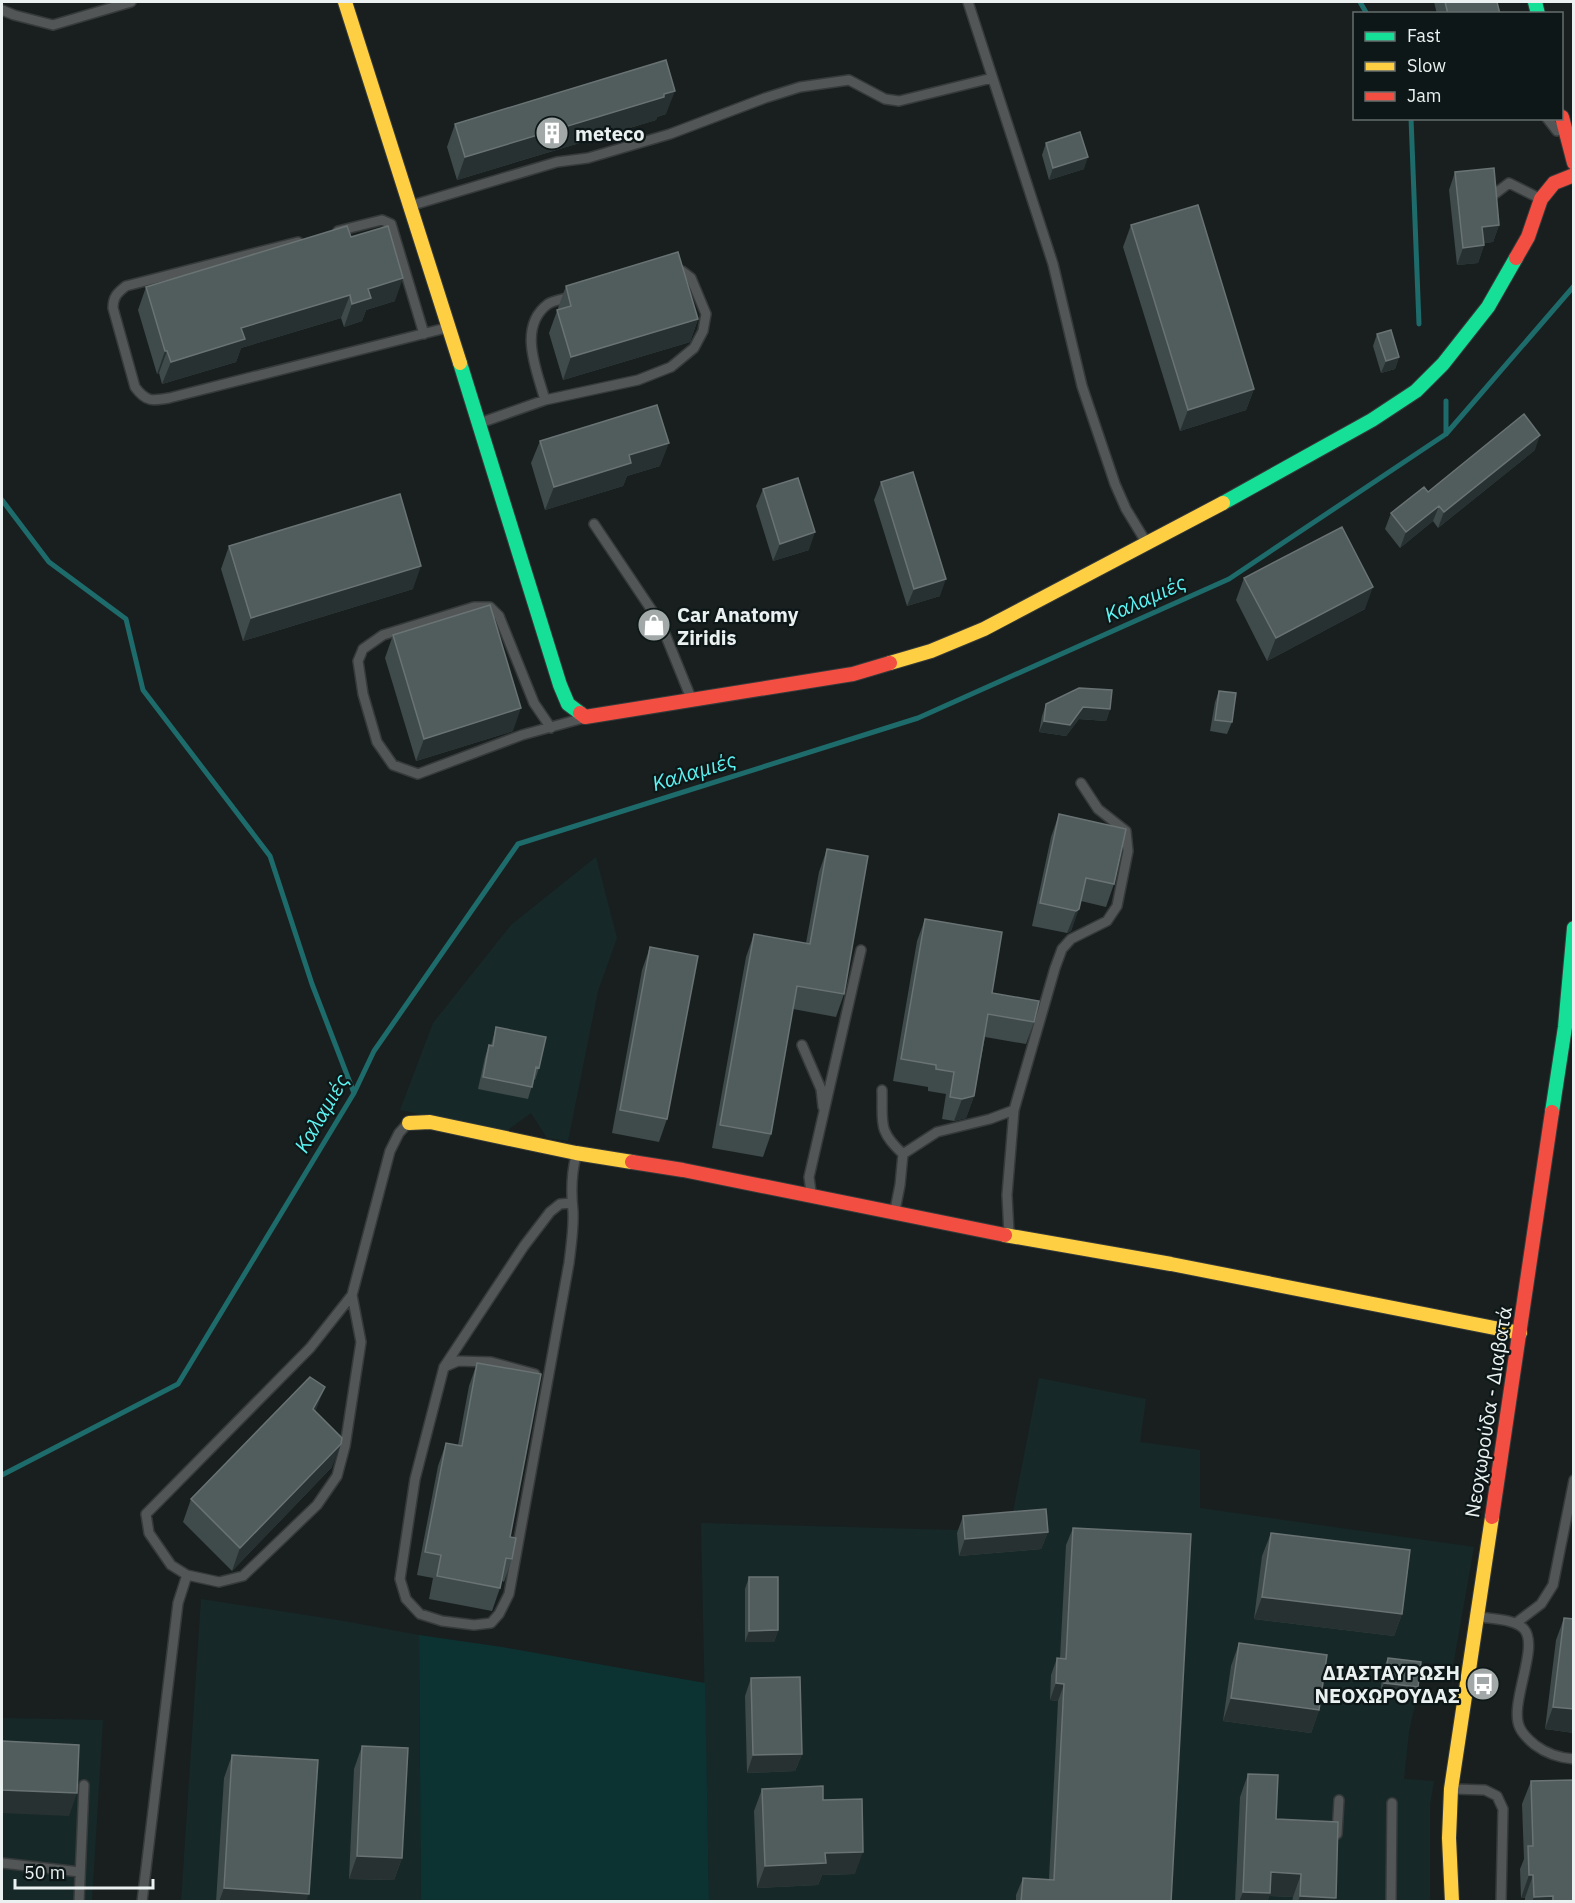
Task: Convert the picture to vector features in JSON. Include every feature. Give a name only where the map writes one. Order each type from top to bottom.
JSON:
[{"type":"street","points":[[345,2],[560,685],[568,704],[585,717],[853,674],[931,651],[984,629],[1362,426],[1416,390],[1443,364],[1488,307],[1528,237],[1541,199],[1554,183],[1574,175]]},
{"type":"street","points":[[1563,120],[1574,163]]},
{"type":"street","name":"Νεοχωρούδα - Διαβατά","points":[[1452,1902],[1449,1838],[1451,1789],[1565,1027],[1574,928]]},
{"type":"street","points":[[409,1123],[430,1122],[576,1153],[683,1170],[1009,1236],[1171,1264],[1520,1333]]},
{"type":"lane","points":[[2,10],[53,24],[131,2]]},
{"type":"lane","points":[[968,2],[1053,264],[1082,386],[1115,484],[1126,509],[1147,543]]},
{"type":"lane","points":[[411,206],[557,162],[588,158],[670,134],[800,87],[849,80],[885,99],[899,101],[992,78]]},
{"type":"lane","points":[[1549,120],[1567,141]]},
{"type":"lane","points":[[1496,193],[1509,183],[1541,199]]},
{"type":"lane","points":[[326,234],[381,220],[391,224],[424,334]]},
{"type":"lane","points":[[304,240],[126,286],[119,291],[113,298],[113,308],[135,387],[142,397],[155,401],[169,398],[449,327]]},
{"type":"lane","points":[[479,423],[545,400],[638,380],[671,367],[694,348],[703,331],[706,314],[691,278],[682,271],[670,268],[659,271]]},
{"type":"lane","points":[[545,400],[531,350],[532,334],[538,316],[549,304],[585,293]]},
{"type":"lane","points":[[594,524],[662,624],[692,700]]},
{"type":"lane","points":[[551,728],[534,704],[499,616],[490,608],[474,607],[383,634],[363,649],[358,661],[363,694],[377,742],[393,765],[418,774],[522,735],[551,728],[585,717]]},
{"type":"lane","points":[[1009,1236],[1007,1194],[1014,1110],[1032,1043],[1062,949],[1071,939],[1107,921],[1117,906],[1128,851],[1126,831],[1098,809],[1081,783]]},
{"type":"lane","points":[[811,1197],[809,1177],[861,950]]},
{"type":"lane","points":[[802,1045],[821,1089],[824,1115]]},
{"type":"lane","points":[[882,1090],[883,1130],[890,1142],[903,1154]]},
{"type":"lane","points":[[903,1154],[936,1132],[990,1119],[1014,1110]]},
{"type":"lane","points":[[352,1295],[361,1342],[345,1446],[337,1476],[317,1505],[243,1576],[219,1582],[187,1575],[171,1565],[149,1533],[146,1514],[310,1348],[352,1295],[390,1151],[399,1133],[409,1123]]},
{"type":"lane","points":[[571,1203],[560,1204],[550,1212],[524,1246],[444,1367],[416,1479],[400,1579],[406,1599],[420,1614],[442,1621],[474,1625],[491,1623],[499,1614],[509,1594],[570,1263],[573,1212],[571,1174],[576,1153]]},
{"type":"lane","points":[[894,1213],[903,1154]]},
{"type":"lane","points":[[444,1367],[459,1361],[491,1362],[547,1378]]},
{"type":"lane","points":[[1515,1623],[1541,1604],[1553,1585],[1574,1480]]},
{"type":"lane","points":[[142,1902],[178,1603],[187,1575]]},
{"type":"lane","points":[[1478,1617],[1515,1623],[1525,1629],[1529,1642],[1518,1710],[1518,1726],[1526,1738],[1543,1750],[1560,1758],[1574,1759]]},
{"type":"lane","points":[[79,1902],[84,1785]]},
{"type":"lane","points":[[1451,1789],[1485,1790],[1497,1796],[1503,1809],[1501,1902]]},
{"type":"lane","points":[[1336,1845],[1339,1800]]},
{"type":"lane","points":[[1391,1902],[1392,1803]]},
{"type":"lane","points":[[2,1863],[80,1872]]},
{"type":"shaded area","points":[[596,857],[617,938],[598,991],[568,1141],[547,1138],[531,1113],[505,1132],[400,1110],[433,1023],[511,925]]},
{"type":"shaded area","points":[[1039,1378],[1146,1399],[1140,1442],[1200,1450],[1200,1508],[1474,1547],[1453,1666],[1424,1663],[1409,1732],[1404,1779],[1434,1781],[1430,1805],[1430,1901],[709,1901],[701,1523],[955,1530],[1012,1517]]},
{"type":"shaded area","points":[[201,1599],[419,1635],[421,1901],[181,1902]]},
{"type":"shaded area","points":[[419,1635],[502,1647],[705,1683],[709,1901],[421,1901]]},
{"type":"shaded area","points":[[2,1718],[103,1720],[92,1901],[2,1902]]},
{"type":"building","points":[[1445,2],[1497,2],[1500,12],[1448,12]]},
{"type":"building","points":[[666,60],[675,91],[664,94],[664,97],[465,157],[455,124]]},
{"type":"building","points":[[1080,132],[1088,157],[1053,168],[1046,143]]},
{"type":"building","points":[[1494,168],[1499,225],[1482,227],[1484,245],[1463,248],[1455,172]]},
{"type":"building","points":[[1198,205],[1254,389],[1188,410],[1131,225]]},
{"type":"building","points":[[347,226],[351,237],[388,226],[403,278],[368,289],[371,298],[352,304],[350,295],[241,328],[245,339],[171,362],[165,351],[146,287]]},
{"type":"building","points":[[678,252],[698,319],[571,357],[557,310],[571,306],[566,286]]},
{"type":"building","points":[[1391,330],[1399,357],[1386,361],[1377,334]]},
{"type":"building","points":[[657,405],[669,443],[629,455],[631,463],[554,487],[540,441]]},
{"type":"building","points":[[1524,414],[1540,435],[1444,512],[1439,506],[1406,532],[1391,513],[1424,487],[1428,492]]},
{"type":"building","points":[[913,472],[946,579],[914,589],[881,482]]},
{"type":"building","points":[[798,478],[815,532],[780,544],[763,489]]},
{"type":"building","points":[[400,494],[421,566],[251,618],[229,546]]},
{"type":"building","points":[[1342,527],[1373,587],[1276,638],[1244,578]]},
{"type":"building","points":[[490,605],[521,708],[424,739],[393,635]]},
{"type":"building","points":[[1079,688],[1112,690],[1110,709],[1083,707],[1070,725],[1044,721],[1046,704]]},
{"type":"building","points":[[1219,691],[1236,693],[1232,722],[1215,720]]},
{"type":"building","points":[[1059,814],[1126,829],[1114,884],[1086,878],[1079,909],[1076,911],[1040,903]]},
{"type":"building","points":[[827,849],[868,856],[844,994],[797,986],[771,1134],[720,1125],[754,934],[810,944]]},
{"type":"building","points":[[925,919],[1002,932],[992,993],[1039,1001],[1034,1022],[988,1014],[974,1096],[962,1099],[950,1097],[954,1072],[936,1069],[936,1065],[901,1059]]},
{"type":"building","points":[[650,947],[698,956],[667,1119],[620,1110]]},
{"type":"building","points":[[496,1027],[546,1037],[532,1087],[483,1077],[489,1045],[493,1046]]},
{"type":"building","points":[[477,1363],[541,1374],[510,1537],[516,1538],[512,1559],[506,1558],[500,1588],[437,1576],[441,1555],[425,1552],[446,1443],[462,1446]]},
{"type":"building","points":[[310,1377],[325,1387],[313,1409],[342,1438],[341,1444],[240,1548],[191,1499]]},
{"type":"building","points":[[1046,1509],[1048,1532],[965,1539],[963,1516]]},
{"type":"building","points":[[1073,1528],[1191,1534],[1171,1902],[1021,1902],[1023,1878],[1054,1880],[1064,1684],[1056,1683],[1057,1658],[1066,1659]]},
{"type":"building","points":[[1271,1533],[1410,1550],[1402,1614],[1262,1597]]},
{"type":"building","points":[[749,1577],[778,1577],[778,1630],[749,1631]]},
{"type":"building","points":[[1564,1618],[1574,1619],[1574,1709],[1553,1707]]},
{"type":"building","points":[[1239,1643],[1327,1655],[1319,1710],[1231,1698]]},
{"type":"building","points":[[1388,1658],[1421,1662],[1418,1687],[1384,1683]]},
{"type":"building","points":[[800,1677],[802,1754],[753,1755],[751,1678]]},
{"type":"building","points":[[2,1741],[79,1745],[77,1793],[2,1790]]},
{"type":"building","points":[[362,1746],[408,1748],[402,1858],[357,1856]]},
{"type":"building","points":[[232,1755],[318,1760],[309,1894],[224,1888]]},
{"type":"building","points":[[1248,1774],[1278,1775],[1276,1819],[1338,1822],[1336,1898],[1300,1896],[1301,1874],[1271,1872],[1270,1893],[1243,1892]]},
{"type":"building","points":[[1574,1780],[1574,1902],[1553,1902],[1553,1896],[1534,1897],[1533,1875],[1529,1875],[1528,1846],[1533,1846],[1531,1781]]},
{"type":"building","points":[[823,1786],[823,1800],[862,1799],[863,1852],[825,1853],[826,1863],[765,1866],[762,1789]]},
{"type":"waterway","points":[[1360,2],[1366,12]]},
{"type":"waterway","points":[[1411,120],[1419,324]]},
{"type":"waterway","name":"Καλαμιές","points":[[2,1475],[178,1384],[354,1093],[374,1051],[518,844],[918,718],[1229,579],[1446,434],[1574,286]]},
{"type":"waterway","points":[[1446,401],[1446,434]]},
{"type":"waterway","points":[[2,500],[49,562],[126,619],[143,690],[270,856],[312,984],[354,1093]]},
{"type":"traffic: fast","points":[[1535,2],[1538,12]]},
{"type":"traffic: fast","points":[[1223,503],[1372,420],[1416,391],[1443,364],[1488,307],[1516,258]]},
{"type":"traffic: fast","points":[[460,363],[560,685],[568,704],[580,713]]},
{"type":"traffic: fast","points":[[1552,1112],[1565,1027],[1574,928]]},
{"type":"traffic: slow","points":[[345,2],[460,363]]},
{"type":"traffic: slow","points":[[890,663],[931,651],[984,629],[1223,503]]},
{"type":"traffic: slow","points":[[409,1123],[430,1122],[576,1153],[632,1162]]},
{"type":"traffic: slow","points":[[1005,1235],[1171,1264],[1520,1333]]},
{"type":"traffic: slow","points":[[1452,1902],[1449,1838],[1451,1789],[1492,1517]]},
{"type":"traffic: jam","points":[[1563,120],[1574,163]]},
{"type":"traffic: jam","points":[[1516,258],[1528,237],[1541,199],[1554,183],[1574,175]]},
{"type":"traffic: jam","points":[[580,713],[585,717],[853,674],[890,663]]},
{"type":"traffic: jam","points":[[1492,1517],[1552,1112]]},
{"type":"traffic: jam","points":[[632,1162],[683,1170],[1005,1235]]},
{"type":"place","name":"meteco","points":[[552,133]]},
{"type":"place","name":"Car Anatomy Ziridis","points":[[654,625]]},
{"type":"place","name":"ΔΙΑΣΤΑΥΡΩΣΗ ΝΕΟΧΩΡΟΥΔΑΣ","points":[[1483,1684]]}]
